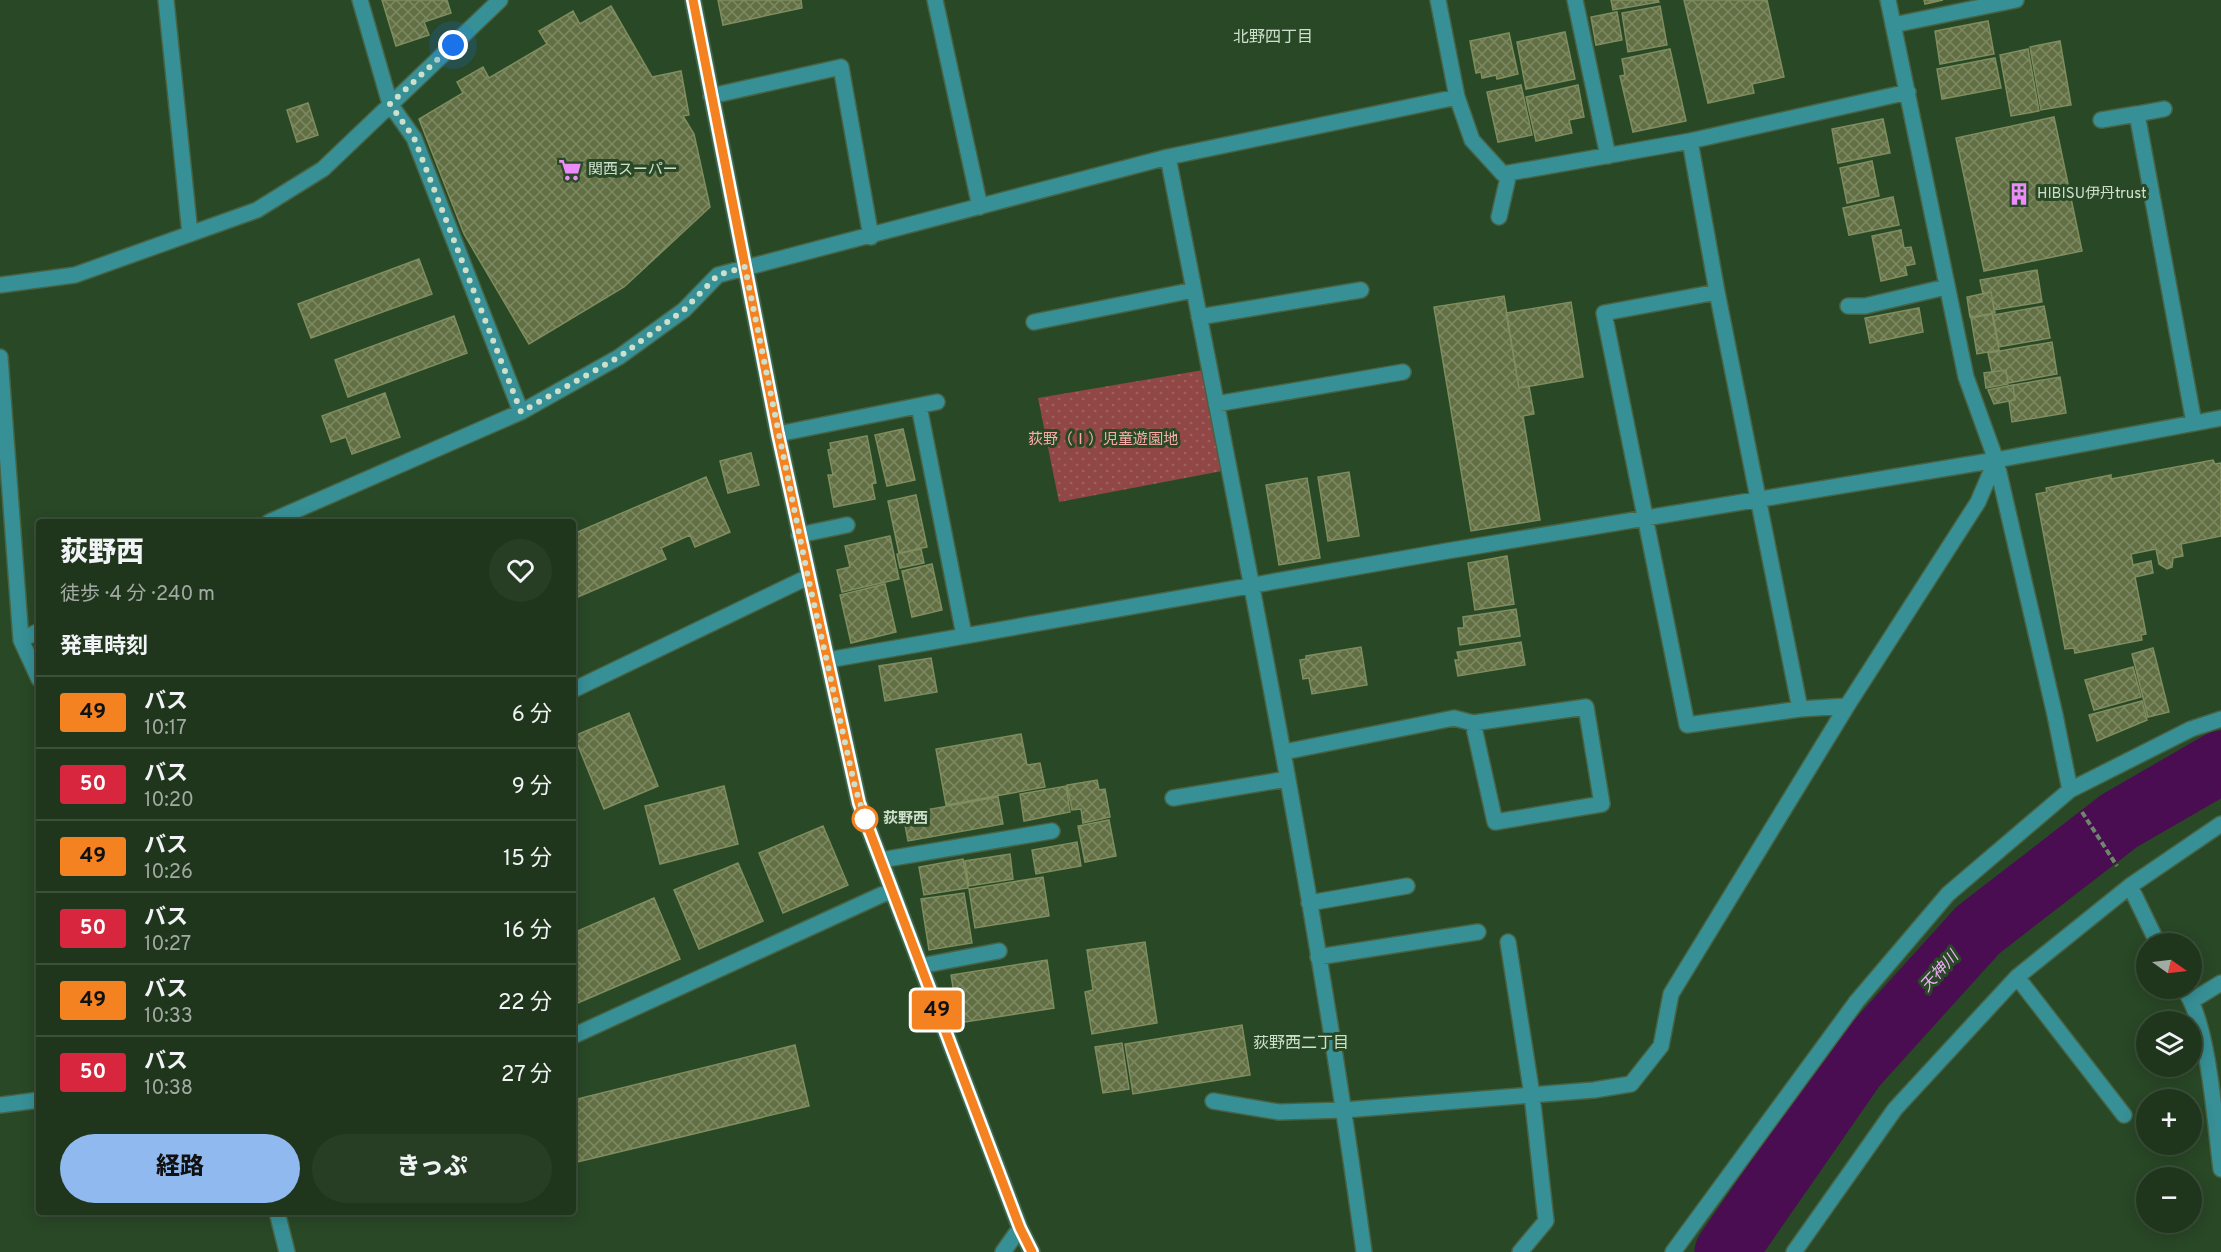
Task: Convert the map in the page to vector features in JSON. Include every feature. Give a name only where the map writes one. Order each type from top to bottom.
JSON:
[{"type":"street","points":[[166,0],[190,234]]},
{"type":"street","points":[[360,0],[390,104],[414,138],[521,412]]},
{"type":"street","points":[[0,285],[75,275],[257,210],[323,168],[500,0]]},
{"type":"street","points":[[693,0],[778,434],[859,803],[1020,1228],[1032,1252]]},
{"type":"street","points":[[935,0],[980,207]]},
{"type":"street","points":[[1438,0],[1457,97],[1472,140],[1503,174],[1690,141],[1908,92]]},
{"type":"street","points":[[1575,0],[1608,156]]},
{"type":"street","points":[[1888,0],[1966,377],[1996,460],[2070,790]]},
{"type":"street","points":[[1893,24],[2016,0]]},
{"type":"street","points":[[711,96],[842,67],[871,237]]},
{"type":"street","points":[[276,519],[521,412],[619,357],[684,310],[718,275],[871,237],[1168,157],[1457,97]]},
{"type":"street","points":[[2101,120],[2164,109]]},
{"type":"street","points":[[2137,114],[2194,423]]},
{"type":"street","points":[[1690,141],[1717,292],[1800,709]]},
{"type":"street","points":[[1168,157],[1284,752],[1344,1110],[1364,1252]]},
{"type":"street","points":[[1499,217],[1509,173]]},
{"type":"street","points":[[1848,306],[1865,306],[1946,287]]},
{"type":"street","points":[[1034,322],[1194,290]]},
{"type":"street","points":[[1199,317],[1361,290]]},
{"type":"street","points":[[1717,292],[1604,313],[1643,517],[1687,725],[1800,709],[1847,706]]},
{"type":"street","points":[[0,357],[21,640],[36,672]]},
{"type":"street","points":[[1216,404],[1403,372]]},
{"type":"street","points":[[778,434],[937,402]]},
{"type":"street","points":[[919,406],[964,635]]},
{"type":"street","points":[[828,660],[1643,517],[1996,460],[2221,418]]},
{"type":"street","points":[[1213,1101],[1279,1112],[1344,1110],[1532,1095],[1630,1084],[1660,1046],[1671,994],[1847,706],[1978,502],[1996,460]]},
{"type":"street","points":[[799,535],[847,525]]},
{"type":"street","points":[[576,689],[808,577]]},
{"type":"street","points":[[21,640],[36,632]]},
{"type":"street","points":[[1284,752],[1454,718],[1473,723],[1586,707],[1602,804],[1496,822],[1473,723]]},
{"type":"street","points":[[1673,1252],[1857,1001],[1948,894],[2070,790],[2191,729],[2221,719]]},
{"type":"street","points":[[1173,798],[1287,779]]},
{"type":"street","points":[[1794,1252],[1895,1109],[2017,977],[2126,880],[2221,824]]},
{"type":"street","points":[[881,861],[1052,831]]},
{"type":"street","points":[[2126,880],[2152,933]]},
{"type":"street","points":[[1309,903],[1407,886]]},
{"type":"street","points":[[576,1035],[892,890]]},
{"type":"street","points":[[1318,957],[1478,932]]},
{"type":"street","points":[[1508,942],[1532,1095],[1546,1221],[1520,1252]]},
{"type":"street","points":[[921,966],[999,951]]},
{"type":"street","points":[[2017,977],[2124,1115]]},
{"type":"street","points":[[2202,990],[2221,984]]},
{"type":"street","points":[[2190,999],[2203,1037],[2218,1119],[2221,1169]]},
{"type":"street","points":[[0,1105],[36,1100]]},
{"type":"street","points":[[278,1215],[287,1252]]},
{"type":"street","points":[[1004,1252],[1020,1228]]},
{"type":"path","points":[[2081,811],[2126,880]]},
{"type":"green space","name":"荻野（Ⅰ）児童遊園地","points":[[1203,370],[1222,471],[1059,502],[1038,398]]},
{"type":"building","points":[[382,0],[447,0],[451,13],[424,22],[429,35],[396,46]]},
{"type":"building","points":[[718,0],[801,0],[802,8],[723,25]]},
{"type":"building","points":[[1611,0],[1658,0],[1659,2],[1613,10]]},
{"type":"building","points":[[1684,0],[1767,0],[1784,77],[1752,84],[1754,93],[1708,103]]},
{"type":"building","points":[[1924,0],[1943,0],[1925,4]]},
{"type":"building","name":"関西スーパー","points":[[611,6],[652,77],[681,71],[689,115],[683,116],[694,134],[710,207],[624,287],[529,344],[464,234],[419,119],[463,93],[457,82],[483,67],[489,78],[547,44],[539,31],[573,11],[580,24]]},
{"type":"building","points":[[1660,6],[1667,45],[1628,52],[1622,13]]},
{"type":"building","points":[[1617,12],[1622,40],[1596,45],[1591,17]]},
{"type":"building","points":[[1988,21],[1994,54],[1940,64],[1935,31]]},
{"type":"building","points":[[1565,32],[1575,79],[1526,89],[1517,42]]},
{"type":"building","points":[[1509,33],[1518,74],[1497,79],[1496,75],[1482,78],[1481,72],[1476,73],[1470,41]]},
{"type":"building","points":[[2060,41],[2071,105],[2041,110],[2030,47]]},
{"type":"building","points":[[1670,49],[1686,121],[1633,132],[1620,76],[1625,75],[1622,59]]},
{"type":"building","points":[[2028,49],[2039,111],[2011,116],[2000,55]]},
{"type":"building","points":[[1995,58],[2001,88],[1942,99],[1937,69]]},
{"type":"building","points":[[1521,85],[1532,135],[1498,142],[1487,92]]},
{"type":"building","points":[[1578,85],[1584,117],[1569,120],[1572,133],[1536,141],[1526,97]]},
{"type":"building","points":[[308,103],[318,135],[297,142],[287,110]]},
{"type":"building","name":"HIBISU伊丹trust","points":[[2054,117],[2082,251],[1984,271],[1956,138]]},
{"type":"building","points":[[1883,119],[1890,153],[1838,163],[1832,129]]},
{"type":"building","points":[[1872,161],[1879,196],[1847,203],[1840,168]]},
{"type":"building","points":[[1893,197],[1899,225],[1849,235],[1843,208]]},
{"type":"building","points":[[1901,230],[1904,248],[1911,247],[1915,264],[1905,266],[1907,275],[1881,281],[1872,236]]},
{"type":"building","points":[[419,259],[432,294],[311,338],[298,304]]},
{"type":"building","points":[[2037,270],[2042,302],[1994,310],[1991,292],[1983,294],[1980,280]]},
{"type":"building","points":[[1991,292],[1995,313],[1970,317],[1967,297]]},
{"type":"building","points":[[1504,296],[1519,388],[1529,386],[1534,414],[1523,416],[1540,520],[1471,531],[1434,307]]},
{"type":"building","points":[[1571,302],[1583,377],[1519,388],[1506,313]]},
{"type":"building","points":[[2044,306],[2050,338],[1999,347],[1993,315]]},
{"type":"building","points":[[1919,308],[1923,332],[1870,343],[1865,318]]},
{"type":"building","points":[[1992,314],[1999,350],[1977,354],[1971,318]]},
{"type":"building","points":[[454,316],[467,353],[348,397],[335,360]]},
{"type":"building","points":[[2052,342],[2057,374],[2008,383],[2006,370],[1992,372],[1988,353]]},
{"type":"building","points":[[2006,370],[2008,384],[1986,388],[1984,373]]},
{"type":"building","points":[[2060,377],[2066,413],[2012,422],[2009,401],[2015,400],[2013,385]]},
{"type":"building","points":[[2013,385],[2015,400],[1994,404],[1988,390]]},
{"type":"building","points":[[385,393],[400,437],[352,454],[346,437],[331,442],[322,416]]},
{"type":"building","points":[[903,429],[915,480],[887,486],[875,435]]},
{"type":"building","points":[[867,436],[876,483],[872,484],[875,499],[834,507],[828,475],[833,475],[828,450],[831,449],[830,443]]},
{"type":"building","points":[[751,453],[759,485],[728,493],[720,461]]},
{"type":"building","points":[[2213,460],[2215,464],[2221,463],[2221,536],[2181,544],[2183,556],[2173,558],[2172,567],[2167,569],[2159,564],[2156,549],[2131,554],[2133,565],[2151,561],[2153,573],[2135,577],[2146,634],[2141,635],[2142,640],[2075,653],[2074,648],[2065,649],[2036,494],[2047,492],[2046,488],[2111,475],[2111,479]]},
{"type":"building","points":[[1349,472],[1359,536],[1328,541],[1318,477]]},
{"type":"building","points":[[706,477],[730,532],[695,547],[690,535],[661,548],[666,559],[576,598],[576,533]]},
{"type":"building","points":[[1307,478],[1320,558],[1279,565],[1266,485]]},
{"type":"building","points":[[916,495],[927,547],[899,553],[888,501]]},
{"type":"building","points":[[890,536],[899,579],[842,592],[837,570],[850,567],[845,546]]},
{"type":"building","points":[[921,549],[924,563],[900,568],[897,554]]},
{"type":"building","points":[[1507,556],[1514,604],[1475,610],[1468,563]]},
{"type":"building","points":[[932,564],[942,610],[912,617],[902,571]]},
{"type":"building","points":[[885,584],[896,632],[851,643],[840,595]]},
{"type":"building","points":[[1516,609],[1520,636],[1460,645],[1458,628],[1464,628],[1463,617]]},
{"type":"building","points":[[1521,642],[1525,665],[1458,676],[1455,660],[1459,660],[1457,652]]},
{"type":"building","points":[[1361,647],[1367,685],[1312,694],[1309,678],[1303,679],[1300,660],[1306,659],[1306,656]]},
{"type":"building","points":[[2153,648],[2169,712],[2148,717],[2132,654]]},
{"type":"building","points":[[931,658],[937,692],[885,701],[879,666]]},
{"type":"building","points":[[2133,667],[2141,697],[2094,710],[2085,680]]},
{"type":"building","points":[[2142,701],[2147,720],[2097,741],[2089,715]]},
{"type":"building","points":[[629,713],[658,786],[604,809],[576,741],[576,735]]},
{"type":"building","points":[[1021,734],[1027,765],[1040,763],[1045,787],[946,805],[936,749]]},
{"type":"building","points":[[1097,780],[1099,790],[1105,789],[1110,817],[1083,823],[1081,809],[1072,810],[1067,785]]},
{"type":"building","points":[[724,786],[738,844],[660,864],[645,806]]},
{"type":"building","points":[[1066,786],[1070,812],[1024,821],[1020,794]]},
{"type":"building","points":[[998,797],[1003,824],[908,841],[903,814]]},
{"type":"building","points":[[1109,820],[1116,856],[1085,862],[1078,826]]},
{"type":"building","points":[[823,826],[848,885],[783,913],[759,853]]},
{"type":"building","points":[[1077,842],[1081,866],[1036,874],[1032,850]]},
{"type":"building","points":[[1010,854],[1013,879],[969,886],[965,861]]},
{"type":"building","points":[[963,859],[968,888],[924,895],[919,867]]},
{"type":"building","points":[[738,863],[763,921],[699,949],[674,890]]},
{"type":"building","points":[[1043,877],[1049,916],[975,928],[969,889]]},
{"type":"building","points":[[964,893],[972,943],[929,950],[921,899]]},
{"type":"building","points":[[654,898],[680,959],[576,1004],[576,932]]},
{"type":"building","points":[[1145,942],[1157,1023],[1092,1034],[1085,992],[1093,990],[1087,950]]},
{"type":"building","points":[[1047,960],[1054,1008],[959,1023],[951,975]]},
{"type":"building","points":[[1242,1025],[1250,1075],[1133,1094],[1125,1044]]},
{"type":"building","points":[[1122,1043],[1129,1089],[1103,1093],[1095,1047]]},
{"type":"building","points":[[795,1045],[809,1106],[576,1162],[576,1099]]},
{"type":"waterway","name":"天神川","points":[[1726,1252],[1855,1066],[1978,930],[2119,821],[2221,762]]},
{"type":"bus line","name":"49","points":[[693,0],[778,434],[859,803],[1020,1228],[1032,1252]]},
{"type":"place","name":"関西スーパー","points":[[570,170]]},
{"type":"place","name":"HIBISU伊丹trust","points":[[2019,194]]},
{"type":"place","name":"荻野西","points":[[865,819]]},
{"type":"district","name":"北野四丁目","points":[[1273,38]]},
{"type":"district","name":"荻野西二丁目","points":[[1301,1044]]},
{"type":"route","points":[[453,45],[390,104],[414,138],[521,412],[619,357],[684,310],[718,275],[745,267],[808,577],[847,755],[866,822],[865,819]]}]
